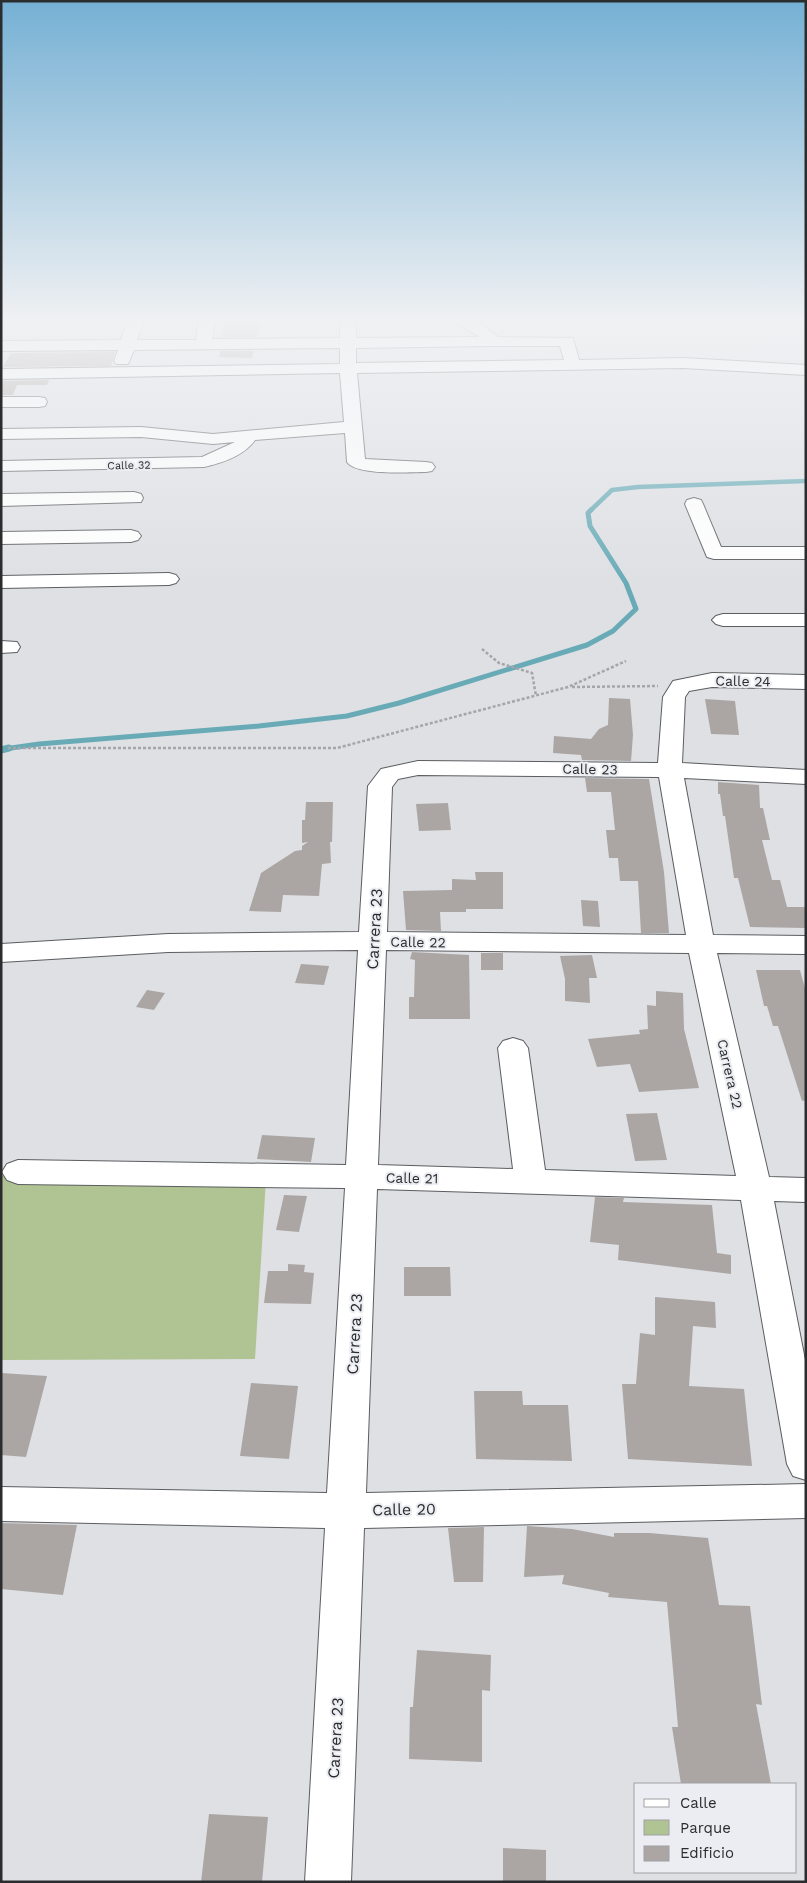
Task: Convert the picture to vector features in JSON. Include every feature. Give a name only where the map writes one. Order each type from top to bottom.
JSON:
[{"type":"street","points":[[352,408],[356,462],[368,466],[426,467]]},
{"type":"street","points":[[1,434],[141,432],[213,439],[354,427]]},
{"type":"street","name":"Calle 32","points":[[1,466],[204,462],[241,446],[249,436]]},
{"type":"street","points":[[1,500],[134,498]]},
{"type":"street","points":[[694,504],[714,553],[806,553]]},
{"type":"street","points":[[1,538],[131,536]]},
{"type":"street","points":[[1,582],[169,579]]},
{"type":"street","points":[[723,620],[806,620]]},
{"type":"street","name":"Calle 24","points":[[681,686],[712,680],[806,682]]},
{"type":"street","name":"Carrera 22","points":[[681,686],[674,697],[670,770],[700,944],[756,1188],[806,1464]]},
{"type":"street","name":"Calle 23","points":[[380,786],[390,774],[418,768],[670,770],[806,777]]},
{"type":"street","name":"Carrera 23","points":[[328,1882],[380,786]]},
{"type":"street","name":"Calle 22","points":[[1,953],[168,943],[373,941],[806,945]]},
{"type":"street","points":[[513,1048],[530,1180]]},
{"type":"street","name":"Calle 21","points":[[18,1172],[362,1176],[806,1190]]},
{"type":"street","name":"Calle 20","points":[[1,1504],[346,1511],[806,1501]]},
{"type":"path","points":[[482,649],[499,663],[532,673],[536,696]]},
{"type":"path","points":[[8,748],[337,748],[568,687],[626,662]]},
{"type":"path","points":[[568,687],[681,686]]},
{"type":"green space","points":[[1,1176],[266,1179],[255,1359],[1,1360]]},
{"type":"building","points":[[609,698],[630,699],[633,735],[631,761],[582,760],[581,755],[553,753],[554,736],[591,739],[599,729],[608,725]]},
{"type":"building","points":[[705,699],[735,701],[739,735],[711,734]]},
{"type":"building","points":[[585,778],[649,779],[664,872],[669,933],[641,933],[638,881],[620,881],[618,858],[609,858],[606,830],[615,830],[611,792],[587,792]]},
{"type":"building","points":[[718,782],[759,785],[760,808],[763,808],[770,840],[762,840],[772,880],[780,880],[787,907],[806,907],[806,928],[750,927],[738,878],[734,878],[725,816],[723,816],[720,794],[718,794]]},
{"type":"building","points":[[306,802],[333,802],[332,842],[330,842],[331,863],[322,864],[319,896],[283,895],[281,912],[249,911],[261,873],[295,851],[302,850],[302,846],[308,842],[302,843],[302,820],[305,820]]},
{"type":"building","points":[[448,803],[451,830],[419,831],[416,804]]},
{"type":"building","points":[[475,872],[503,872],[503,909],[466,909],[466,912],[440,912],[441,931],[406,930],[403,891],[452,890],[452,879],[476,880]]},
{"type":"building","points":[[581,900],[598,901],[600,927],[583,926]]},
{"type":"building","points":[[412,952],[469,955],[470,1019],[409,1019],[409,997],[414,997],[415,960],[410,959]]},
{"type":"building","points":[[481,953],[503,953],[503,970],[481,970]]},
{"type":"building","points":[[592,955],[597,978],[589,978],[590,1003],[565,1001],[565,979],[560,956]]},
{"type":"building","points":[[301,964],[329,966],[324,985],[295,983]]},
{"type":"building","points":[[756,970],[800,970],[806,992],[806,1100],[802,1101],[778,1026],[773,1026],[767,1006],[764,1006]]},
{"type":"building","points":[[147,990],[165,993],[154,1010],[136,1007]]},
{"type":"building","points":[[656,991],[683,993],[684,1029],[699,1088],[639,1092],[630,1064],[597,1067],[588,1039],[640,1034],[639,1030],[648,1029],[647,1005],[656,1006]]},
{"type":"building","points":[[657,1113],[667,1160],[635,1161],[626,1114]]},
{"type":"building","points":[[262,1135],[315,1138],[311,1162],[257,1159]]},
{"type":"building","points":[[284,1195],[307,1196],[299,1232],[276,1230]]},
{"type":"building","points":[[595,1197],[624,1198],[623,1202],[712,1205],[717,1253],[731,1255],[731,1274],[618,1260],[619,1245],[590,1242]]},
{"type":"building","points":[[288,1264],[305,1265],[304,1272],[314,1273],[311,1304],[264,1303],[268,1271],[288,1271]]},
{"type":"building","points":[[404,1267],[450,1267],[451,1296],[404,1296]]},
{"type":"building","points":[[655,1297],[715,1302],[716,1328],[693,1326],[689,1386],[744,1389],[752,1466],[628,1459],[622,1384],[636,1384],[640,1333],[655,1335]]},
{"type":"building","points":[[1,1373],[47,1376],[26,1457],[1,1455]]},
{"type":"building","points":[[251,1383],[298,1386],[289,1459],[240,1456]]},
{"type":"building","points":[[474,1391],[522,1391],[523,1405],[568,1405],[572,1461],[476,1459]]},
{"type":"building","points":[[1,1523],[77,1525],[63,1595],[1,1589]]},
{"type":"building","points":[[527,1526],[572,1529],[614,1537],[614,1533],[649,1533],[708,1538],[719,1605],[750,1606],[762,1705],[756,1704],[771,1783],[681,1783],[672,1727],[678,1727],[667,1602],[608,1597],[609,1593],[562,1584],[564,1575],[524,1577]]},
{"type":"building","points":[[484,1527],[483,1582],[454,1582],[448,1528]]},
{"type":"building","points":[[417,1650],[491,1655],[490,1691],[482,1690],[482,1762],[409,1759],[410,1707],[413,1707]]},
{"type":"building","points":[[209,1814],[268,1817],[262,1882],[201,1882]]},
{"type":"building","points":[[503,1848],[546,1850],[546,1882],[503,1882]]},
{"type":"waterway","points":[[590,511],[612,490],[638,487],[806,481]]},
{"type":"waterway","points":[[6,749],[39,744],[259,726],[347,716],[399,703],[587,645],[613,631],[636,609],[626,583],[590,526],[588,513],[590,511]]},
{"type":"waterway","points":[[1,750],[6,749]]}]
